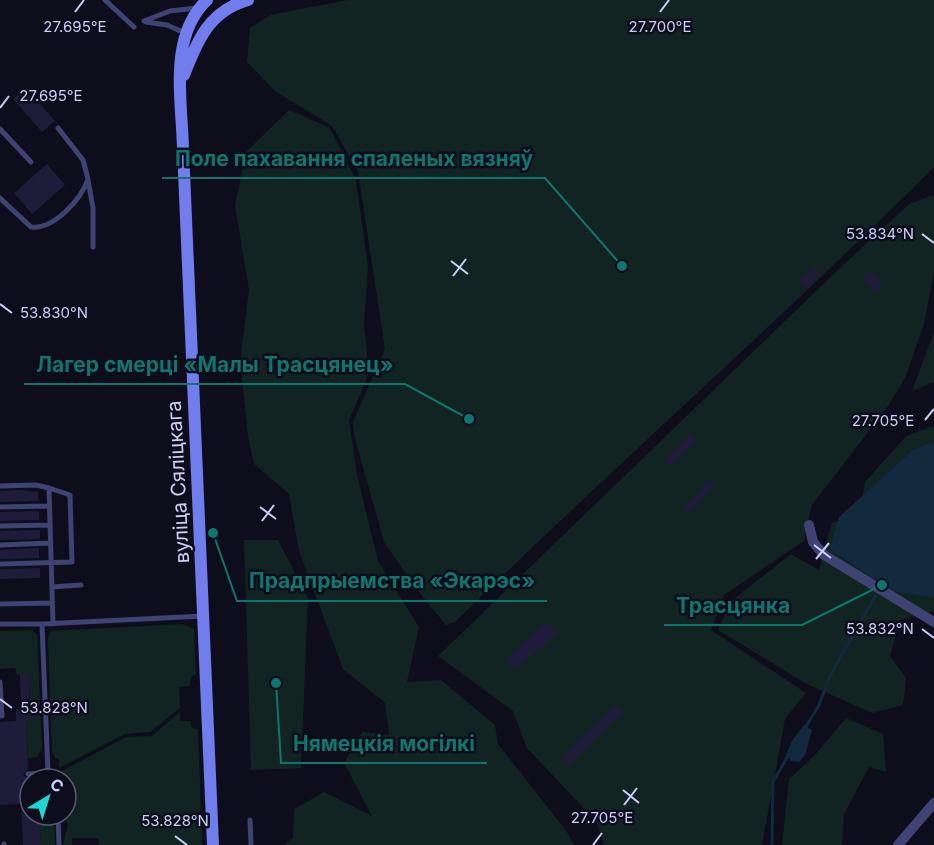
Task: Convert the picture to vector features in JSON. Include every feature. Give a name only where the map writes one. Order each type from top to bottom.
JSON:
[{"type":"main road","name":"вуліца Сяліцкага","points":[[182,82],[193,50],[208,24],[219,14],[248,0]]},
{"type":"main road","name":"вуліца Сяліцкага","points":[[203,4],[185,33],[181,49],[213,845]]},
{"type":"street","points":[[809,525],[813,542],[824,555],[934,622]]},
{"type":"street","points":[[898,845],[934,803]]},
{"type":"lane","points":[[105,0],[134,27]]},
{"type":"lane","points":[[185,33],[167,25],[144,21],[170,11],[203,4]]},
{"type":"lane","points":[[58,128],[83,160],[92,202],[93,247]]},
{"type":"lane","points":[[0,129],[32,162]]},
{"type":"lane","points":[[0,198],[32,227],[38,228],[46,225],[72,204],[88,179]]},
{"type":"lane","points":[[0,486],[36,485],[70,495],[72,562],[0,564]]},
{"type":"lane","points":[[49,488],[53,624]]},
{"type":"lane","points":[[0,507],[48,506]]},
{"type":"lane","points":[[0,526],[49,525]]},
{"type":"lane","points":[[0,545],[51,543]]},
{"type":"lane","points":[[52,587],[81,585]]},
{"type":"lane","points":[[0,604],[52,603]]},
{"type":"lane","points":[[0,624],[53,624],[203,616]]},
{"type":"lane","points":[[42,624],[48,767]]},
{"type":"lane","points":[[0,682],[2,716]]},
{"type":"lane","points":[[250,820],[251,845]]},
{"type":"lane","points":[[58,827],[59,845]]},
{"type":"green space","points":[[348,0],[934,0],[934,167],[455,622],[446,625],[417,590],[384,542],[354,435],[353,422],[385,349],[358,171],[332,126],[275,91],[247,62],[250,28],[270,15]]},
{"type":"green space","points":[[289,110],[330,128],[356,180],[368,268],[364,324],[369,373],[349,420],[357,475],[378,561],[419,627],[407,682],[441,680],[495,725],[498,744],[567,832],[574,845],[285,845],[293,838],[294,809],[324,792],[372,816],[344,763],[362,732],[389,735],[385,703],[343,669],[299,551],[289,494],[254,464],[248,436],[240,361],[249,290],[235,205],[246,152]]},
{"type":"green space","points":[[934,195],[934,272],[924,324],[905,378],[888,406],[812,505],[804,541],[724,595],[711,630],[806,693],[785,719],[762,845],[604,845],[596,821],[526,747],[513,711],[438,656],[840,268],[909,204]]},
{"type":"green space","points":[[934,332],[934,382],[912,391]]},
{"type":"green space","points":[[934,426],[934,611],[900,620],[890,656],[906,678],[903,705],[872,713],[805,683],[718,630],[731,601],[791,554],[819,570],[832,523],[838,521],[863,496],[865,482],[906,436]]},
{"type":"green space","points":[[244,540],[278,540],[308,598],[301,768],[251,770]]},
{"type":"green space","points":[[182,624],[194,629],[196,674],[191,677],[190,686],[179,687],[180,708],[150,732],[125,734],[59,767],[59,759],[55,758],[52,752],[48,638],[51,631]]},
{"type":"green space","points":[[32,630],[37,634],[42,749],[37,757],[28,758],[26,721],[30,720],[29,675],[17,675],[15,668],[0,669],[0,631]]},
{"type":"green space","points":[[180,712],[180,721],[190,721],[192,728],[198,729],[202,845],[99,845],[98,838],[72,838],[72,845],[63,845],[67,827],[78,827],[78,767],[69,767],[126,737],[152,736]]},
{"type":"green space","points":[[846,718],[883,734],[886,772],[869,767],[844,814],[842,845],[782,845],[789,779],[814,756]]},
{"type":"green space","points":[[40,827],[54,827],[55,845],[41,845]]},
{"type":"water","points":[[934,442],[934,596],[931,597],[892,591],[830,549],[839,517],[913,450]]},
{"type":"water","points":[[804,725],[812,730],[805,755],[799,762],[791,761],[786,755],[792,741]]},
{"type":"building","points":[[26,88],[55,121],[42,132],[13,99]]},
{"type":"building","points":[[47,164],[65,185],[32,214],[14,193]]},
{"type":"building","points":[[814,267],[821,275],[806,289],[799,281]]},
{"type":"building","points":[[869,270],[883,286],[876,292],[862,277]]},
{"type":"building","points":[[690,435],[696,441],[670,466],[664,461]]},
{"type":"building","points":[[709,480],[714,485],[689,513],[684,508]]},
{"type":"building","points":[[0,491],[38,492],[38,501],[0,502]]},
{"type":"building","points":[[39,511],[39,520],[0,521],[0,512]]},
{"type":"building","points":[[40,530],[40,539],[0,540],[0,531]]},
{"type":"building","points":[[39,548],[39,558],[0,559],[0,550]]},
{"type":"building","points":[[40,568],[40,578],[0,579],[0,569]]},
{"type":"building","points":[[547,622],[557,634],[515,670],[505,659]]},
{"type":"building","points":[[29,674],[30,721],[26,721],[28,767],[18,767],[18,804],[0,805],[0,722],[16,721],[16,709],[21,709],[20,675]]},
{"type":"building","points":[[615,705],[623,713],[569,765],[562,757]]},
{"type":"building","points":[[22,827],[40,827],[41,845],[23,845]]},
{"type":"waterway","points":[[805,728],[819,705],[830,676],[876,595]]},
{"type":"waterway","points":[[772,845],[773,782],[789,754]]},
{"type":"place","name":"Поле пахавання спаленых вязняў","points":[[622,266]]},
{"type":"place","name":"Лагер смерці «Малы Трасцянец»","points":[[469,419]]},
{"type":"place","name":"Прадпрыемства «Экарэс»","points":[[213,533]]},
{"type":"place","name":"Трасцянка","points":[[882,585]]},
{"type":"place","name":"Нямецкія могілкі","points":[[276,683]]}]
